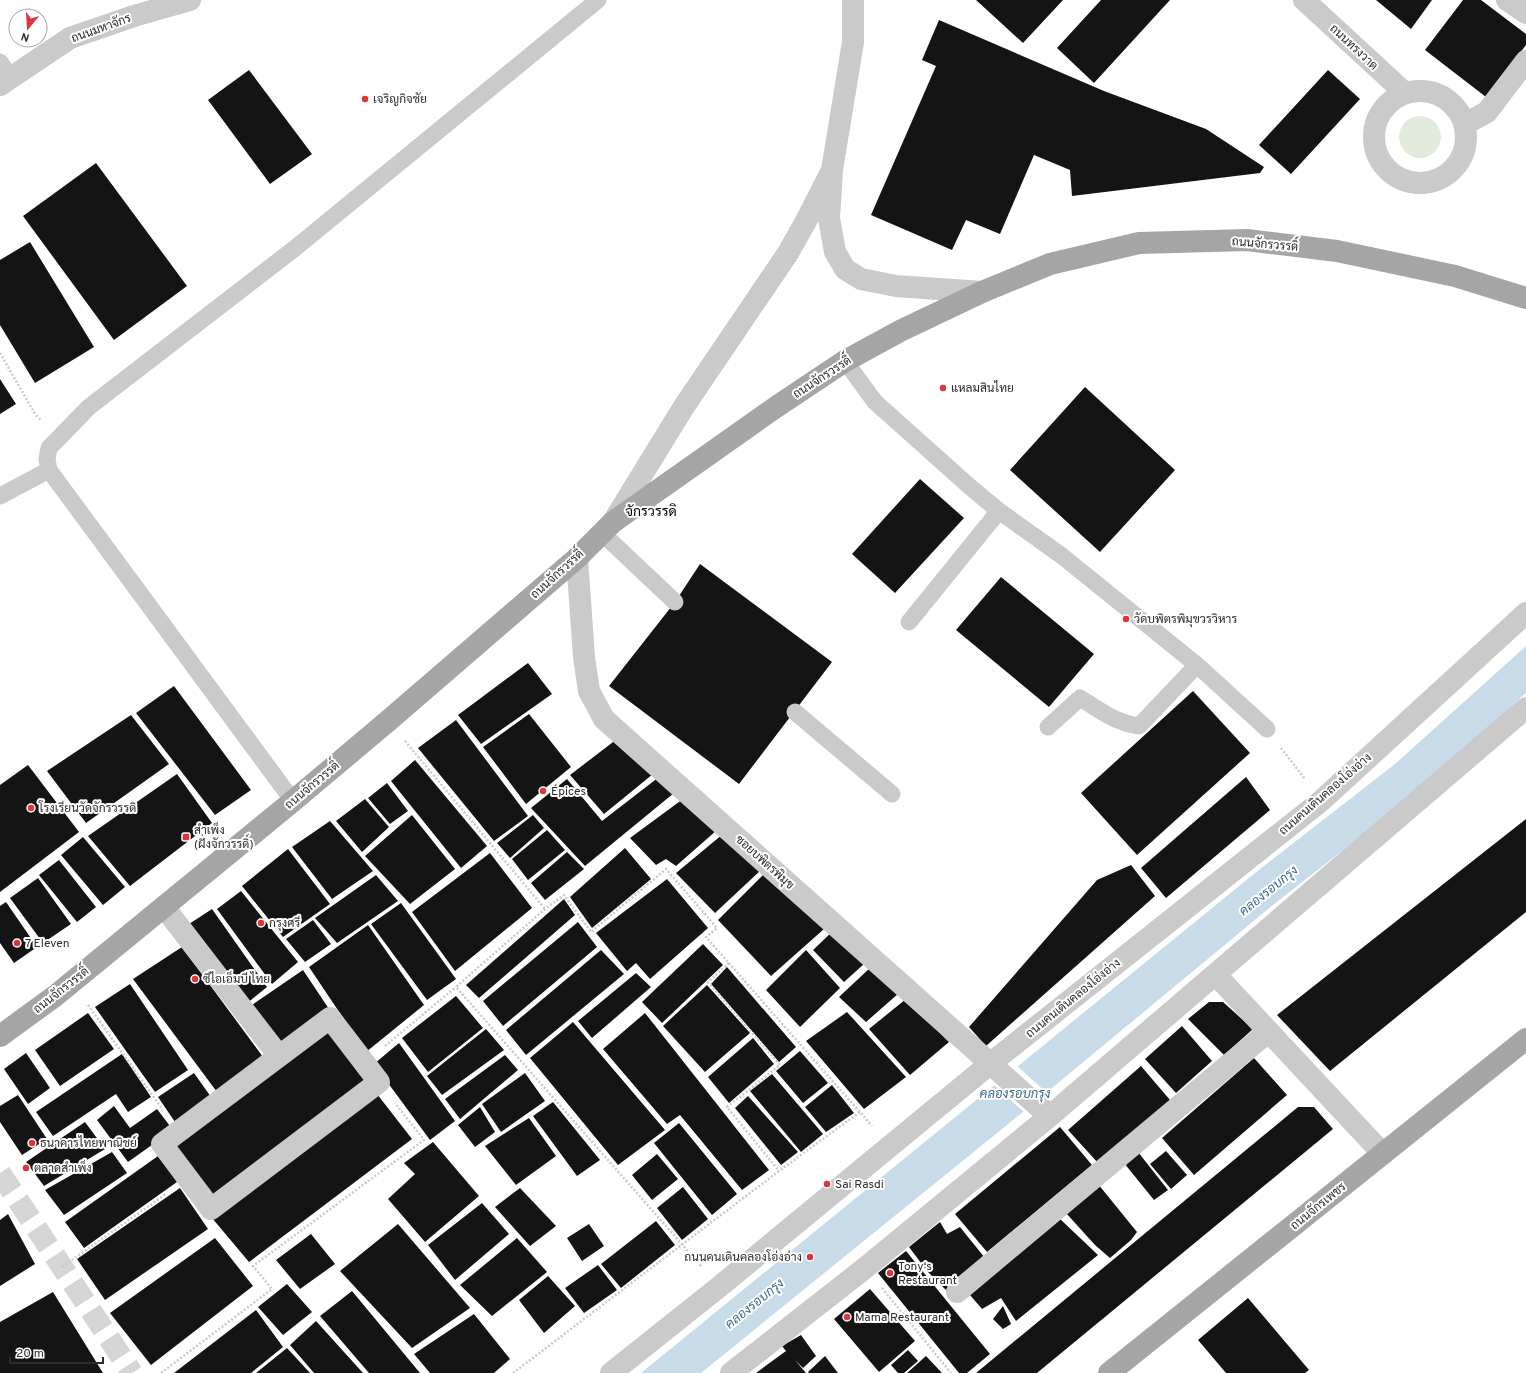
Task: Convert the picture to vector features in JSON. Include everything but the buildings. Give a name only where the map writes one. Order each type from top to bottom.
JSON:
[{"type":"main road","name":"ถนนจักรวรรดิ์","points":[[0,1036],[71,982],[293,801],[577,558],[607,528],[776,407],[845,361],[902,330],[982,292],[1050,264],[1139,243],[1247,240],[1344,253],[1455,276],[1526,298]]},
{"type":"main road","name":"ถนนจักรเพชร","points":[[1112,1372],[1526,1039]]},
{"type":"street","name":"ถนนมหาจักร","points":[[4,75],[70,38],[134,16],[190,0]]},
{"type":"street","name":"ถนนจักรวรรดิ์","points":[[853,0],[853,42],[832,170],[829,218],[834,252],[845,269],[861,279],[896,286],[982,292]]},
{"type":"street","name":"ถนนทรงวาด","points":[[1304,0],[1405,93]]},
{"type":"street","points":[[1507,0],[1526,13]]},
{"type":"street","points":[[1465,124],[1487,112],[1526,61]]},
{"type":"street","points":[[1420,90],[1435,93],[1448,100],[1458,111],[1465,124],[1466,140],[1463,155],[1455,167],[1443,177],[1428,182],[1413,183],[1398,178],[1386,168],[1378,156],[1374,140],[1375,125],[1381,111],[1391,100],[1405,93],[1420,90]]},
{"type":"street","name":"ถนนจักรวรรดิ์","points":[[607,528],[683,408],[788,253],[832,170]]},
{"type":"street","name":"ซอยบพิตรพิมุข","points":[[577,558],[584,657],[589,691],[604,719],[1045,1111]]},
{"type":"street","name":"ถนนคนเดินคลองโอ่งอ่าง","points":[[611,1373],[719,1287],[890,1146],[994,1066],[1321,801],[1526,613]]},
{"type":"street","points":[[731,1373],[865,1268],[1045,1111],[1216,975],[1526,708]]},
{"type":"street","points":[[164,907],[279,1056]]},
{"type":"street","points":[[1216,975],[1383,1154]]},
{"type":"street","points":[[330,1018],[379,1082],[211,1209],[162,1144],[279,1056],[330,1018]]},
{"type":"street","points":[[957,1292],[1268,1032]]},
{"type":"lane","points":[[293,801],[49,470],[47,459],[49,448],[89,407],[294,249],[598,0]]},
{"type":"lane","points":[[845,361],[875,402],[999,511],[1062,556],[1197,665],[1267,730]]},
{"type":"lane","points":[[0,496],[49,470]]},
{"type":"lane","points":[[909,622],[999,511]]},
{"type":"lane","points":[[607,528],[675,602]]},
{"type":"lane","points":[[1048,727],[1080,698],[1124,724],[1139,726],[1197,665]]},
{"type":"lane","points":[[795,712],[892,794]]},
{"type":"path","points":[[0,353],[35,414],[57,439]]},
{"type":"path","points":[[388,721],[545,909]]},
{"type":"path","points":[[1267,730],[1321,801]]},
{"type":"path","points":[[364,1063],[456,987],[545,909],[564,895],[591,932],[666,869],[717,928],[706,938],[890,1146]]},
{"type":"path","points":[[728,962],[708,982],[780,1065],[727,1107],[779,1171]]},
{"type":"path","points":[[71,982],[179,1131]]},
{"type":"path","points":[[456,987],[719,1287]]},
{"type":"path","points":[[160,1373],[272,1290],[253,1266],[424,1140],[379,1082]]},
{"type":"path","points":[[513,1373],[779,1171],[860,1112]]},
{"type":"path","points":[[62,1268],[188,1178]]},
{"type":"path","points":[[865,1268],[951,1373]]},
{"type":"green space","points":[[1420,116],[1435,122],[1441,137],[1435,152],[1420,158],[1405,152],[1399,137],[1405,122]]},
{"type":"water","name":"คลองรอบกรุง","points":[[1526,646],[1526,693],[1403,803],[1273,905],[1029,1107],[701,1373],[641,1373],[1260,869],[1395,764]]},
{"type":"pier","points":[[1016,1065],[1048,1094],[1025,1113],[993,1084]]},
{"type":"tunnel","points":[[0,1173],[132,1373]]},
{"type":"place","name":"เจริญกิจชัย","points":[[365,99]]},
{"type":"place","name":"แหลมสินไทย","points":[[943,388]]},
{"type":"place","name":"วัดบพิตรพิมุขวรวิหาร","points":[[1126,619]]},
{"type":"place","name":"Épices","points":[[543,791]]},
{"type":"place","name":"โรงเรียนวัดจักรวรรดิ","points":[[31,808]]},
{"type":"place","name":"สำเพ็ง (ฝั่งจักวรรดิ์)","points":[[186,837]]},
{"type":"place","name":"กรุงศรี","points":[[261,923]]},
{"type":"place","name":"7 Eleven","points":[[17,943]]},
{"type":"place","name":"ซีไอเอ็มบี ไทย","points":[[195,979]]},
{"type":"place","name":"ธนาคารไทยพาณิชย์","points":[[32,1143]]},
{"type":"place","name":"ตลาดสำเพ็ง","points":[[26,1168]]},
{"type":"place","name":"Sai Rasdi","points":[[827,1184]]},
{"type":"place","name":"ถนนคนเดินคลองโอ่งอ่าง","points":[[810,1257]]},
{"type":"place","name":"Tony‘s Restaurant","points":[[890,1273]]},
{"type":"place","name":"Mama Restaurant","points":[[847,1317]]},
{"type":"district","name":"จักรวรรดิ","points":[[651,511]]}]
